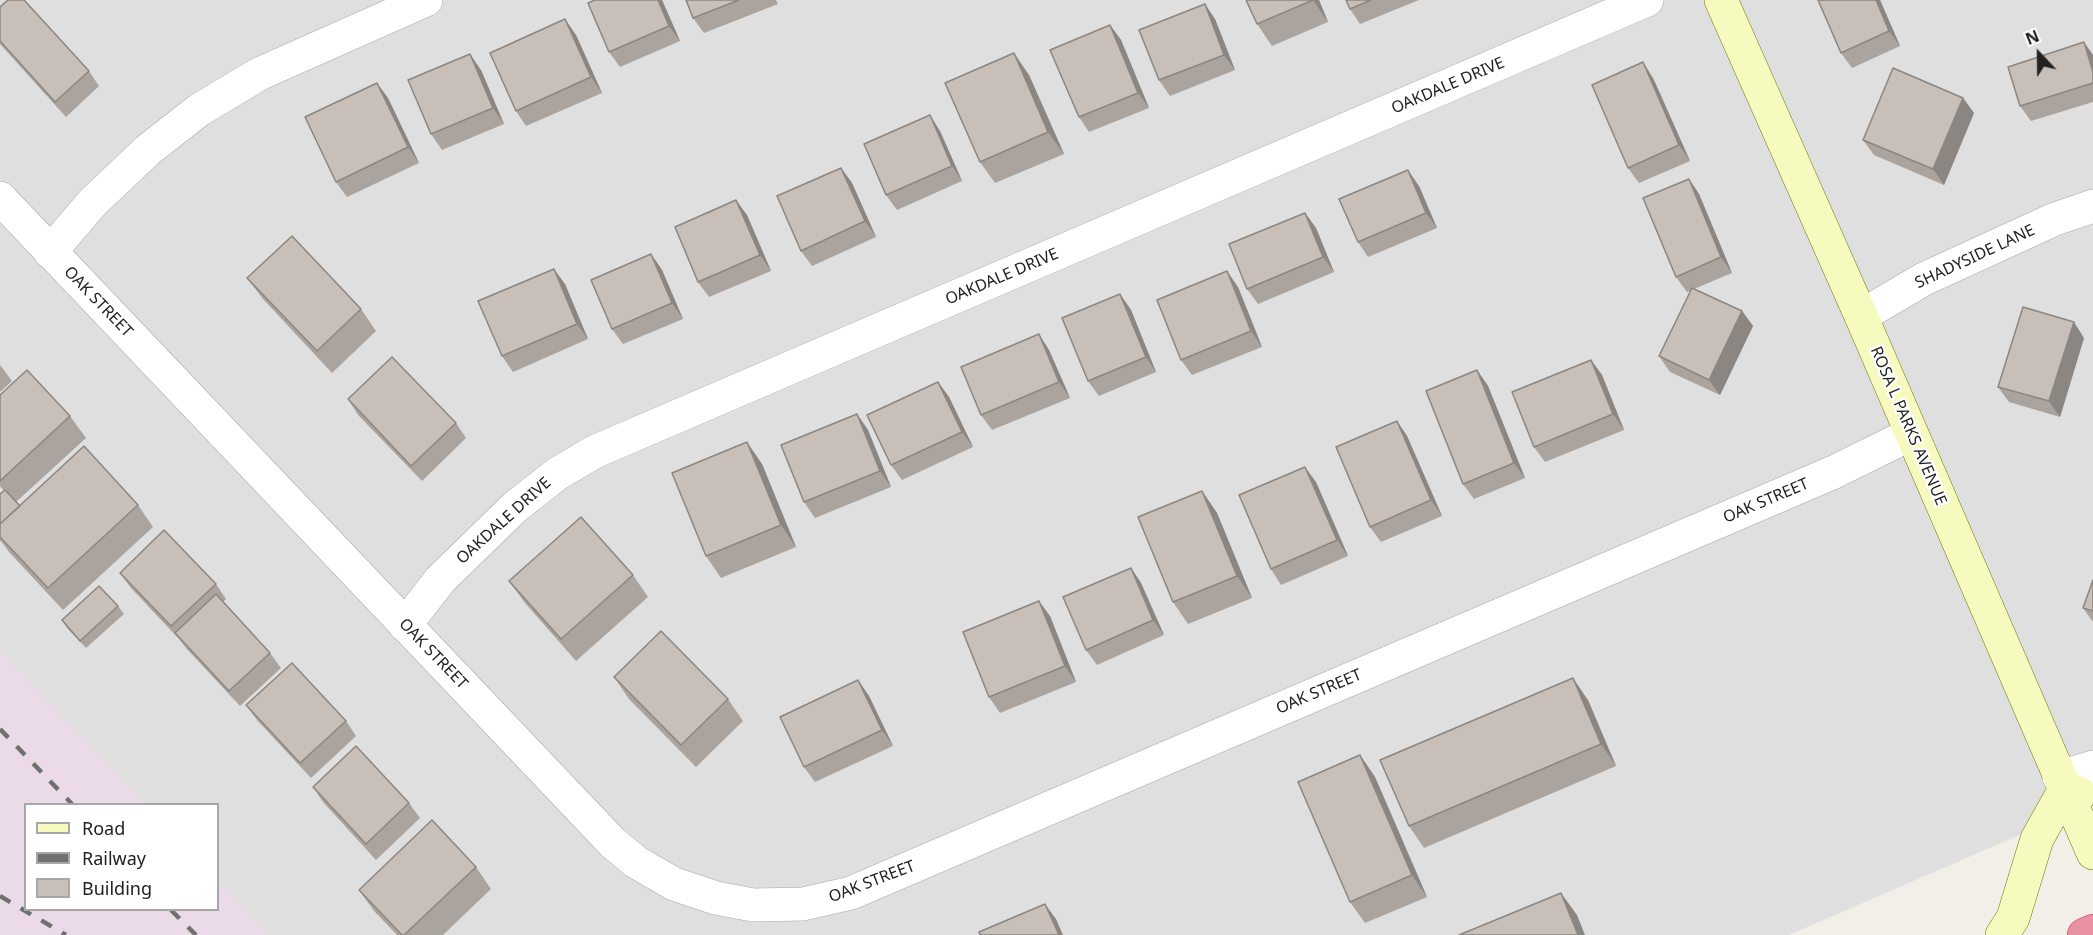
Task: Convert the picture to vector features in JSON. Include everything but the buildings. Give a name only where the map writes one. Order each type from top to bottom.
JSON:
[{"type":"highway","points":[[2084,935],[2093,931]]},
{"type":"street","points":[[50,252],[93,202],[148,150],[199,110],[259,74],[426,0]]},
{"type":"street","name":"OAKDALE DRIVE","points":[[405,625],[440,580],[515,507],[557,474],[594,452],[1647,0]]},
{"type":"street","name":"ROSA L PARKS AVENUE","points":[[1721,0],[1911,434],[2072,788],[2093,853]]},
{"type":"street","name":"OAK STREET","points":[[0,198],[612,842],[636,862],[674,884],[716,898],[753,905],[803,904],[851,892],[1812,481],[1911,434]]},
{"type":"street","name":"SHADYSIDE LANE","points":[[1861,316],[1924,279],[2055,219],[2093,206]]},
{"type":"street","points":[[2002,935],[2013,918],[2037,839],[2072,788],[2093,767]]},
{"type":"shaded area","points":[[0,0],[2093,0],[2093,803],[1789,935],[268,935],[219,882],[219,803],[144,803],[0,651]]},
{"type":"shaded area","points":[[0,651],[144,803],[24,803],[24,911],[219,911],[219,882],[268,935],[0,935]]},
{"type":"railway","points":[[0,729],[71,803]]},
{"type":"railway","points":[[0,896],[24,910]]},
{"type":"railway","points":[[25,911],[66,935]]},
{"type":"railway","points":[[172,911],[196,935]]}]
